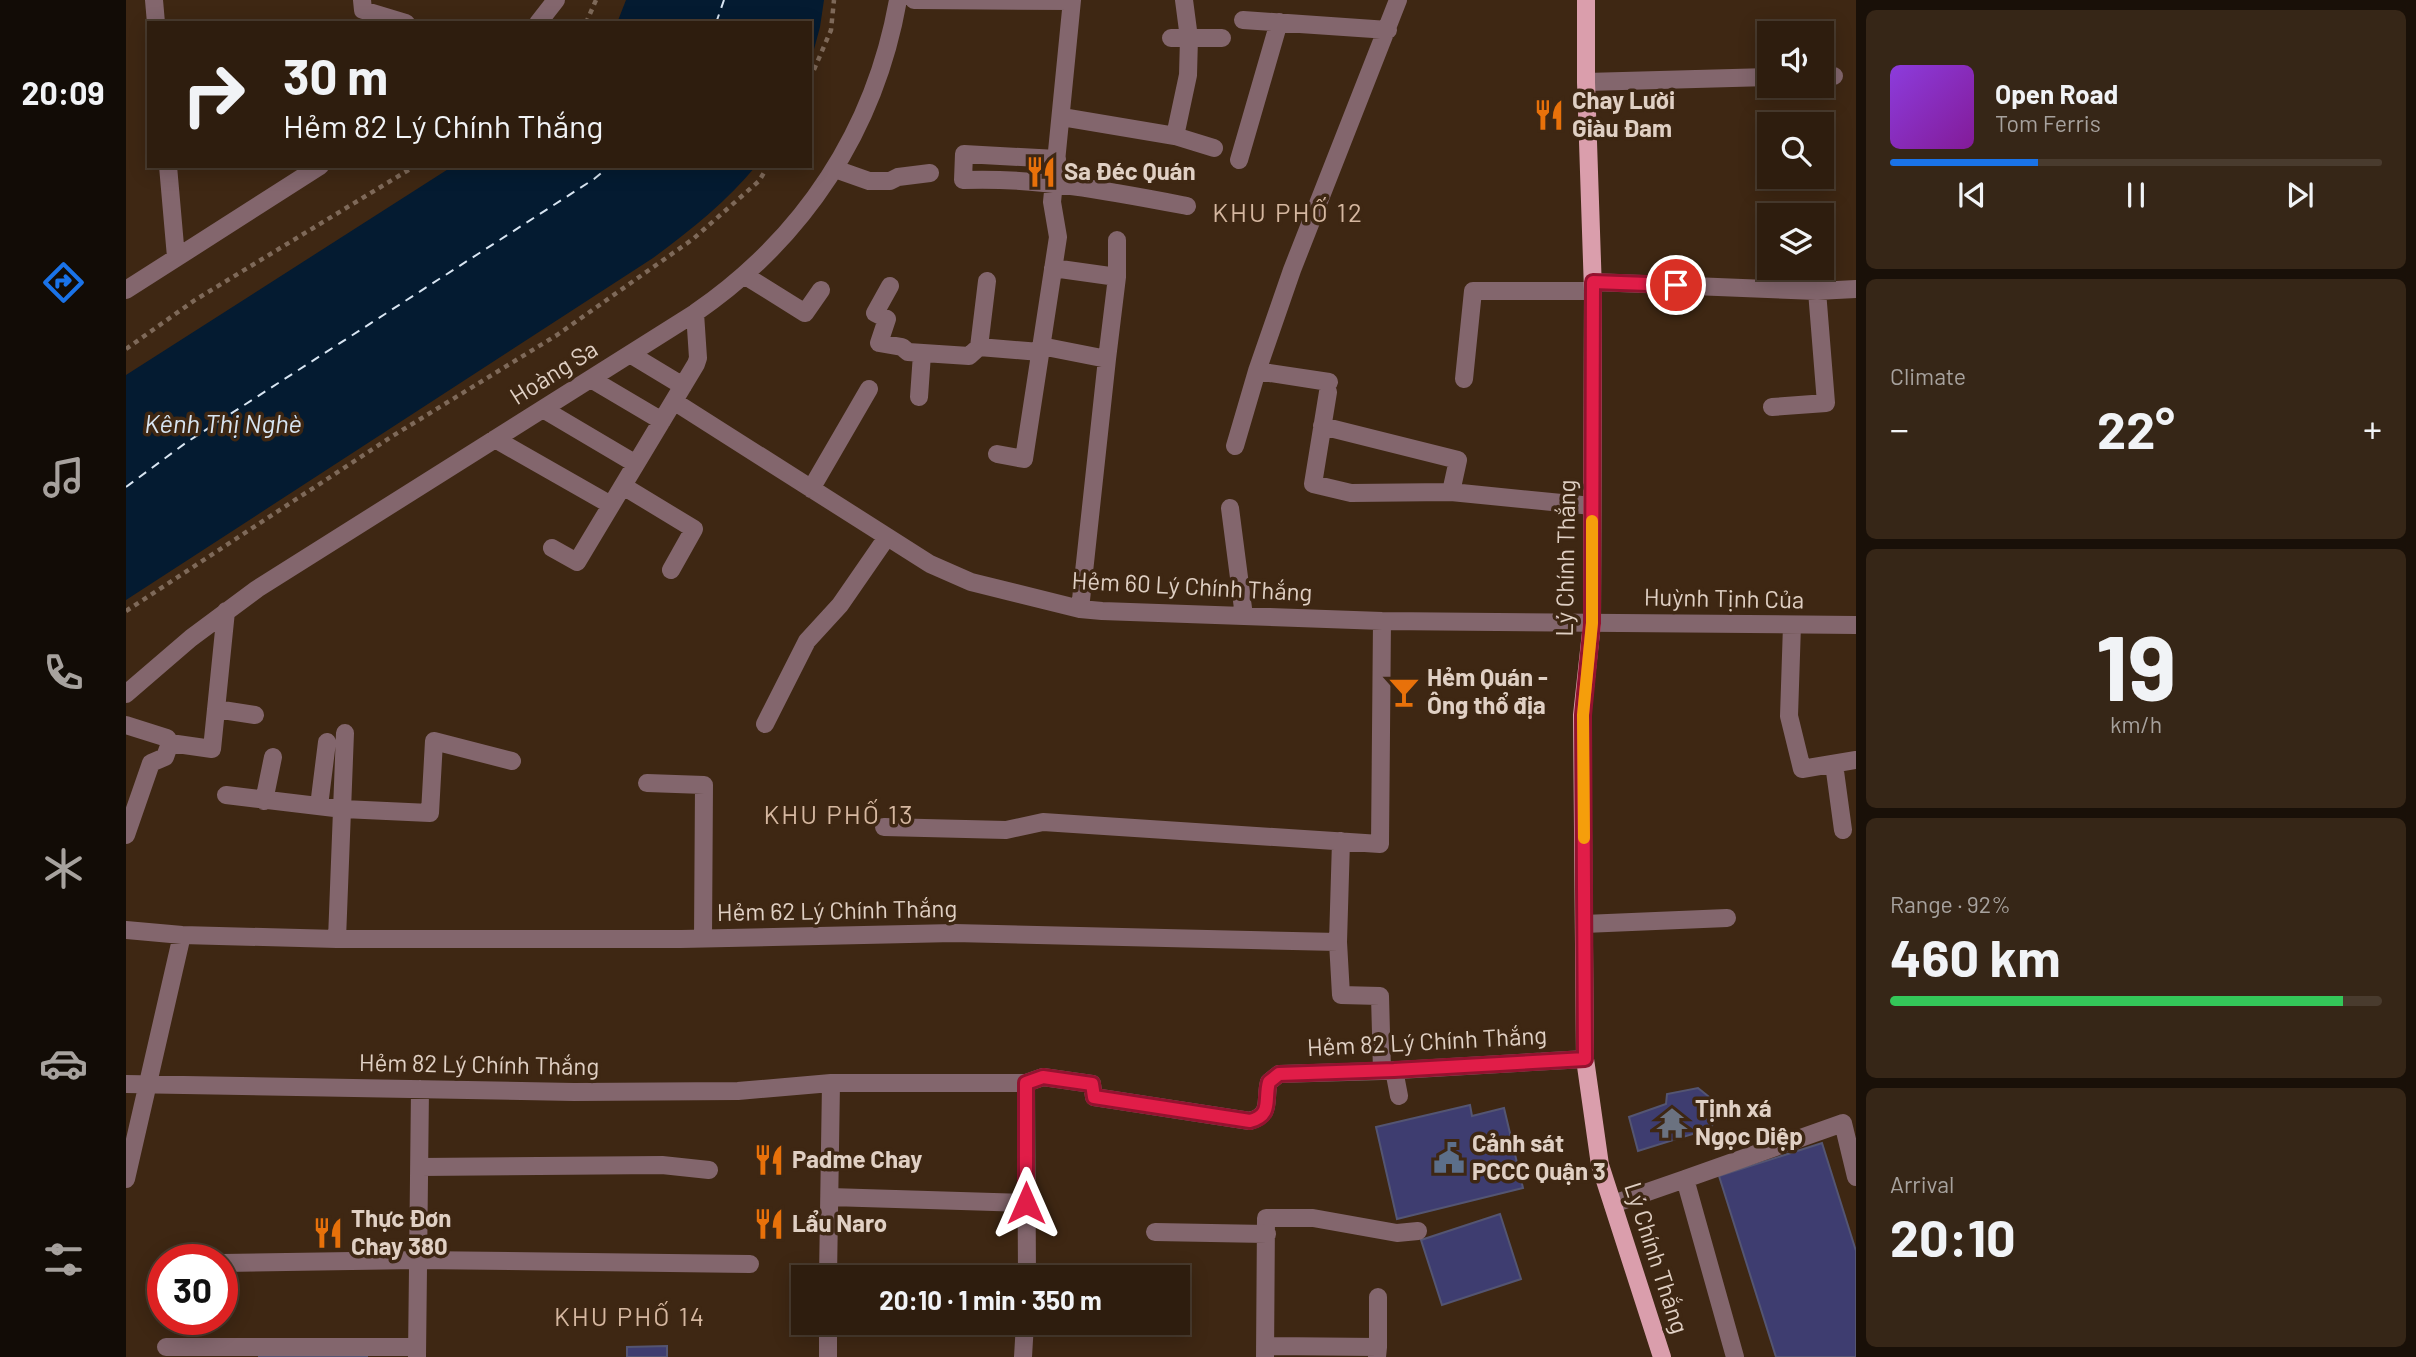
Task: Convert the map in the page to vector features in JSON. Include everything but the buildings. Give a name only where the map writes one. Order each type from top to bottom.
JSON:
[{"type":"main road","name":"Lý Chính Thắng","points":[[1586,0],[1593,287],[1592,623],[1583,715],[1585,1059],[1600,1165],[1662,1357]]},
{"type":"street","points":[[154,0],[156,21]]},
{"type":"street","points":[[362,0],[363,10],[399,21]]},
{"type":"street","points":[[540,21],[556,0]]},
{"type":"street","name":"Hoàng Sa","points":[[126,694],[226,611],[695,313],[744,275],[800,219],[835,169],[860,123],[874,89],[887,52],[898,0]]},
{"type":"street","points":[[914,0],[1072,0],[1053,193],[1058,237],[1024,459],[997,454]]},
{"type":"street","points":[[1175,136],[1188,75],[1180,38],[1184,0]]},
{"type":"street","points":[[1235,446],[1257,372],[1332,163],[1398,0]]},
{"type":"street","points":[[1243,20],[1388,30]]},
{"type":"street","points":[[1239,160],[1279,22]]},
{"type":"street","points":[[1180,38],[1222,38]]},
{"type":"street","points":[[1586,82],[1757,77]]},
{"type":"street","points":[[1062,117],[1175,136],[1214,148]]},
{"type":"street","points":[[1057,159],[964,154],[963,180],[991,179],[1053,193],[1112,192],[1187,206]]},
{"type":"street","points":[[168,168],[176,257]]},
{"type":"street","points":[[126,290],[317,168]]},
{"type":"street","points":[[835,169],[869,181],[890,181],[898,177],[930,173]]},
{"type":"street","points":[[1080,609],[1116,277],[1117,240]]},
{"type":"street","points":[[1053,268],[1116,277]]},
{"type":"street","points":[[744,275],[805,313],[821,290]]},
{"type":"street","points":[[890,286],[875,313],[887,319],[879,343],[902,347],[908,352],[969,356],[979,347],[987,281]]},
{"type":"street","points":[[1464,379],[1473,291],[1593,287],[1856,289]]},
{"type":"street","points":[[1772,407],[1826,403],[1817,290]]},
{"type":"street","points":[[552,548],[577,562],[698,358],[695,313]]},
{"type":"street","points":[[979,347],[1040,349],[1107,359]]},
{"type":"street","name":"Hẻm 60 Lý Chính Thắng","points":[[630,354],[679,394],[811,489],[930,564],[971,582],[1080,609],[1382,621],[1592,623]]},
{"type":"street","points":[[919,397],[922,354]]},
{"type":"street","points":[[1257,372],[1329,387],[1313,484],[1351,493],[1451,492],[1592,506]]},
{"type":"street","points":[[591,379],[662,421]]},
{"type":"street","points":[[811,489],[869,389]]},
{"type":"street","points":[[543,409],[636,464]]},
{"type":"street","points":[[1322,426],[1458,460],[1451,492]]},
{"type":"street","points":[[495,439],[611,505]]},
{"type":"street","points":[[623,486],[694,529],[671,570]]},
{"type":"street","points":[[1230,508],[1244,616]]},
{"type":"street","points":[[765,724],[807,641],[840,605],[887,537]]},
{"type":"street","points":[[170,743],[212,749],[226,611]]},
{"type":"street","points":[[884,827],[1006,830],[1043,822],[1380,844],[1382,621]]},
{"type":"street","name":"Huỳnh Tịnh Của","points":[[1592,623],[1856,625]]},
{"type":"street","points":[[1792,625],[1789,716],[1802,768],[1856,760]]},
{"type":"street","points":[[216,709],[255,715]]},
{"type":"street","points":[[126,725],[167,738],[170,743],[166,757],[150,763],[126,835]]},
{"type":"street","points":[[337,939],[345,733]]},
{"type":"street","points":[[226,795],[343,809],[430,813],[434,741],[512,761]]},
{"type":"street","points":[[318,806],[327,742]]},
{"type":"street","points":[[264,801],[273,757]]},
{"type":"street","points":[[1834,764],[1843,830]]},
{"type":"street","points":[[647,783],[704,785],[703,938]]},
{"type":"street","points":[[1341,841],[1338,942],[1341,995],[1380,996],[1388,1071],[1399,1097]]},
{"type":"street","points":[[1584,924],[1727,918]]},
{"type":"street","name":"Hẻm 62 Lý Chính Thắng","points":[[126,930],[182,935],[337,939],[703,938],[954,933],[1338,942]]},
{"type":"street","points":[[126,1179],[182,935]]},
{"type":"street","name":"Hẻm 82 Lý Chính Thắng","points":[[126,1084],[574,1092],[738,1091],[831,1083],[1026,1083],[1043,1077],[1092,1084],[1094,1097],[1250,1121],[1260,1118],[1266,1110],[1269,1082],[1279,1074],[1388,1071],[1585,1059]]},
{"type":"street","points":[[828,1265],[831,1083]]},
{"type":"street","points":[[1026,1083],[1027,1265]]},
{"type":"street","points":[[166,1348],[417,1352],[420,1089]]},
{"type":"street","points":[[1613,1203],[1843,1123],[1856,1178]]},
{"type":"street","points":[[420,1167],[650,1164],[709,1170]]},
{"type":"street","points":[[1685,1179],[1735,1357]]},
{"type":"street","points":[[830,1197],[1026,1203]]},
{"type":"street","points":[[1378,1297],[1377,1352],[1265,1352],[1266,1217],[1313,1218],[1397,1233],[1418,1231]]},
{"type":"street","points":[[1155,1232],[1267,1234]]},
{"type":"street","points":[[238,1263],[417,1260],[750,1264]]},
{"type":"street","points":[[828,1335],[828,1357]]},
{"type":"street","points":[[1023,1357],[1024,1335]]},
{"type":"path","points":[[587,21],[596,0]]},
{"type":"path","points":[[812,74],[831,30],[834,0]]},
{"type":"path","points":[[126,349],[195,300],[412,168]]},
{"type":"path","points":[[126,611],[390,437],[558,335],[693,239],[759,181],[767,168]]},
{"type":"water","points":[[626,0],[824,0],[812,57],[812,21],[618,21]]},
{"type":"water","name":"Kênh Thị Nghè","points":[[450,168],[754,168],[708,215],[653,258],[126,600],[126,375]]},
{"type":"ferry route","points":[[717,21],[724,0]]},
{"type":"ferry route","points":[[126,487],[187,442],[608,168]]},
{"type":"slow traffic","points":[[1584,838],[1583,715],[1592,623],[1592,521]]},
{"type":"place","name":"Chay Lười Giàu Đam","points":[[1549,115]]},
{"type":"place","name":"Sa Đéc Quán","points":[[1041,172]]},
{"type":"place","name":"Hẻm Quán - Ông thổ địa","points":[[1404,692]]},
{"type":"place","name":"Tịnh xá Ngọc Diệp","points":[[1672,1123]]},
{"type":"place","name":"Cảnh sát PCCC Quận 3","points":[[1449,1158]]},
{"type":"place","name":"Padme Chay","points":[[769,1160]]},
{"type":"place","name":"Lẩu Naro","points":[[769,1224]]},
{"type":"place","name":"Thực Đơn Chay 380","points":[[328,1233]]},
{"type":"district","name":"KHU PHỐ 12","points":[[1288,213]]},
{"type":"district","name":"KHU PHỐ 13","points":[[839,815]]},
{"type":"district","name":"KHU PHỐ 14","points":[[630,1317]]},
{"type":"route","points":[[1026,1203],[1026,1083],[1043,1077],[1092,1084],[1094,1097],[1250,1121],[1260,1118],[1266,1110],[1269,1082],[1279,1074],[1585,1059],[1583,715],[1592,623],[1593,282],[1676,285]]}]
